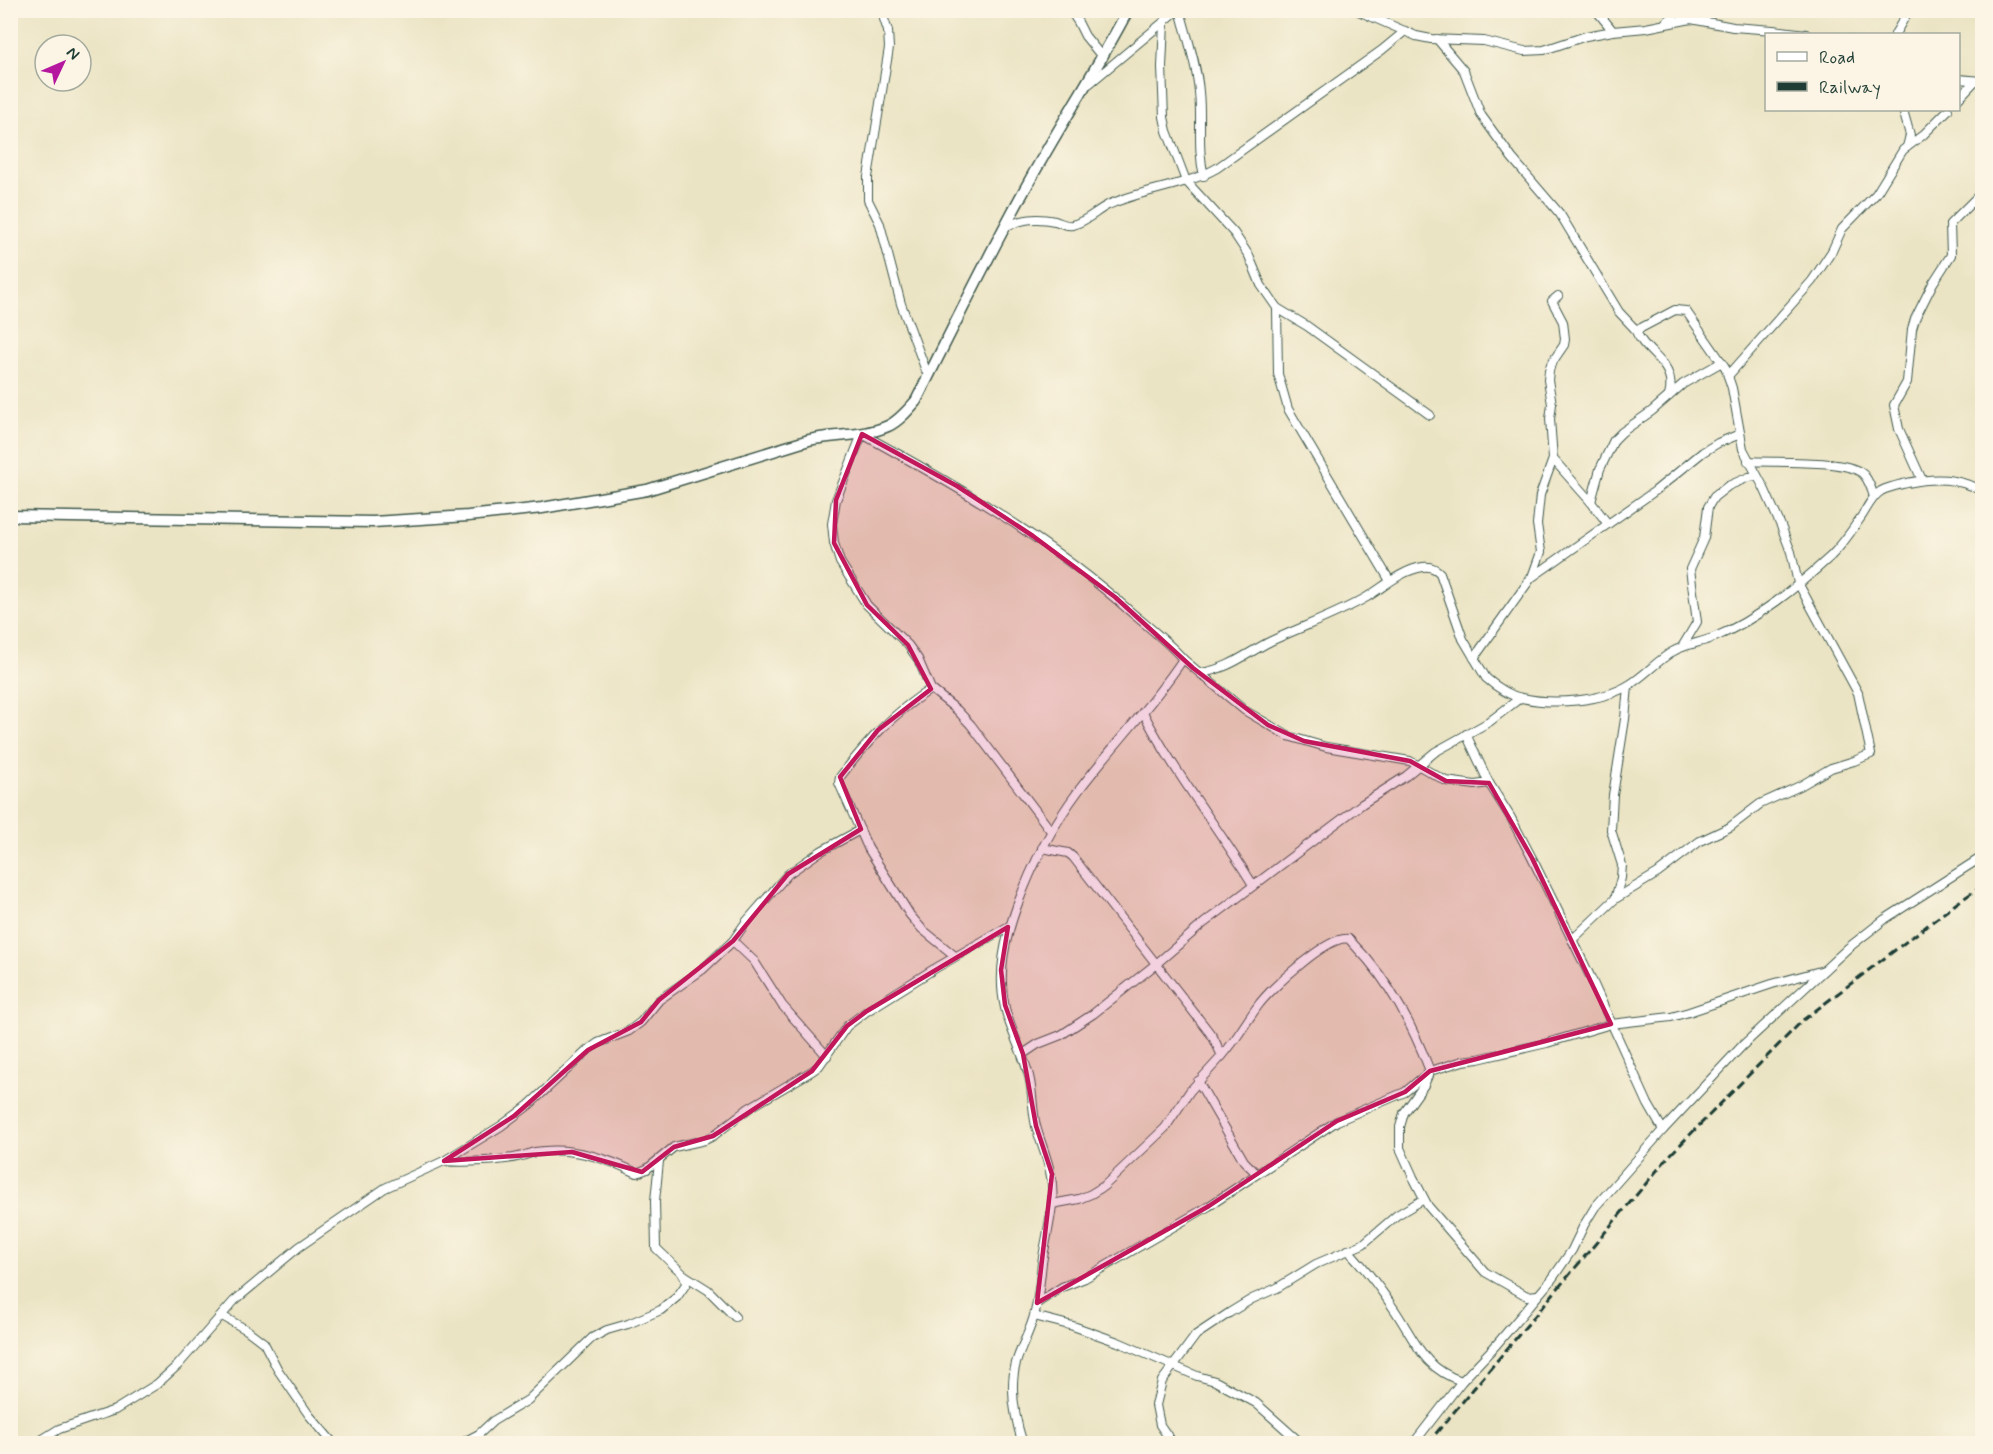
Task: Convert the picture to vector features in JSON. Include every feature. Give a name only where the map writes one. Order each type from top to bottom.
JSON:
[{"type":"street","points":[[1070,10],[1085,36],[1102,58]]},
{"type":"street","points":[[10,516],[373,522],[468,516],[542,508],[647,490],[809,440],[862,434],[889,426],[916,401],[1006,226],[1128,10]]},
{"type":"street","points":[[1074,103],[1084,88],[1179,10],[1199,90],[1201,111],[1199,150],[1204,176]]},
{"type":"street","points":[[1356,10],[1416,36],[1484,41],[1532,51],[1544,50],[1586,36],[1691,19],[1726,26],[1798,33]]},
{"type":"street","points":[[1596,10],[1612,31]]},
{"type":"street","points":[[1665,23],[1670,14],[1682,10]]},
{"type":"street","points":[[1896,33],[1909,10]]},
{"type":"street","points":[[884,19],[888,31],[889,48],[868,177],[868,200],[880,224],[901,304],[928,376]]},
{"type":"street","points":[[1164,23],[1162,67],[1164,117],[1186,181],[1234,233],[1249,256],[1262,285],[1276,308],[1307,326],[1430,415]]},
{"type":"street","points":[[1006,226],[1025,218],[1053,221],[1068,226],[1082,223],[1099,210],[1126,198],[1204,176],[1382,50],[1405,31]]},
{"type":"street","points":[[1437,39],[1464,71],[1481,115],[1560,214],[1619,312],[1656,355],[1670,376],[1672,385],[1669,397]]},
{"type":"street","points":[[1960,79],[1979,81]]},
{"type":"street","points":[[1960,98],[1979,81]]},
{"type":"street","points":[[1728,376],[1812,281],[1832,251],[1842,229],[1873,198],[1907,147],[1910,135],[1903,111]]},
{"type":"street","points":[[1907,147],[1916,142],[1947,111]]},
{"type":"street","points":[[1922,480],[1899,429],[1894,405],[1907,382],[1915,319],[1933,283],[1951,255],[1950,224],[1983,192]]},
{"type":"street","points":[[1474,658],[1531,578],[1541,552],[1537,524],[1540,495],[1553,459],[1549,371],[1565,339],[1563,322],[1552,301],[1558,296]]},
{"type":"street","points":[[1276,308],[1278,375],[1288,410],[1390,581]]},
{"type":"street","points":[[1572,940],[1615,899],[1658,873],[1700,841],[1730,827],[1760,804],[1800,786],[1831,768],[1871,754],[1858,693],[1798,584],[1784,535],[1743,449],[1728,376],[1722,362],[1686,311],[1675,310],[1635,329]]},
{"type":"street","points":[[1591,502],[1596,478],[1614,440],[1683,384],[1722,362]]},
{"type":"street","points":[[862,434],[957,486],[1033,536],[1115,597],[1166,641],[1183,659],[1244,710],[1288,736],[1326,747],[1402,759],[1446,781],[1475,785],[1489,783]]},
{"type":"street","points":[[862,434],[837,500],[832,524],[834,543],[840,562],[867,605],[908,645],[918,659],[931,689],[971,725],[1051,831]]},
{"type":"street","points":[[1531,578],[1655,491],[1703,452],[1740,434]]},
{"type":"street","points":[[1553,459],[1608,524]]},
{"type":"street","points":[[1748,461],[1845,466],[1863,474],[1874,497]]},
{"type":"street","points":[[1682,647],[1697,622],[1690,568],[1704,538],[1708,507],[1714,497],[1728,486],[1757,476]]},
{"type":"street","points":[[1201,674],[1219,670],[1270,642],[1337,613],[1390,581],[1422,567],[1435,568],[1440,573],[1463,639],[1486,678],[1520,698],[1550,701],[1586,700],[1628,686],[1672,652],[1715,637],[1749,618],[1798,584],[1834,553],[1859,522],[1874,497],[1881,491],[1934,478],[1953,480],[1983,490]]},
{"type":"street","points":[[1023,1443],[1016,1419],[1013,1383],[1016,1363],[1037,1303],[1052,1204],[1052,1174],[1036,1126],[1030,1080],[1023,1054],[1011,1027],[1002,988],[1001,970],[1009,926],[1051,831],[1079,790],[1183,659]]},
{"type":"street","points":[[1615,899],[1622,865],[1611,830],[1613,795],[1627,711],[1628,686]]},
{"type":"street","points":[[931,689],[904,707],[878,730],[840,777],[839,783],[868,848],[910,915],[922,929],[955,956]]},
{"type":"street","points":[[1023,1054],[1038,1044],[1075,1027],[1116,998],[1204,923],[1253,885],[1378,793],[1419,766],[1435,752],[1489,722],[1520,698]]},
{"type":"street","points":[[1143,712],[1171,760],[1231,848],[1253,885]]},
{"type":"street","points":[[1466,734],[1489,783],[1532,858],[1648,1104],[1663,1130]]},
{"type":"street","points":[[35,1443],[59,1429],[108,1414],[146,1391],[178,1365],[234,1301],[263,1275],[369,1197],[411,1174],[444,1161],[514,1116],[598,1043],[629,1031],[641,1022],[658,1000],[702,970],[733,941],[746,922],[788,874],[821,851],[860,830]]},
{"type":"street","points":[[1042,848],[1068,853],[1073,857],[1213,1037],[1222,1056]]},
{"type":"street","points":[[1413,1443],[1462,1381],[1538,1296],[1572,1250],[1595,1207],[1742,1046],[1848,948],[1885,919],[1983,857]]},
{"type":"street","points":[[444,1161],[470,1162],[518,1157],[543,1151],[572,1152],[602,1157],[637,1173],[642,1172],[674,1147],[713,1136],[749,1108],[812,1071],[827,1056],[839,1036],[857,1019],[955,956],[1009,926]]},
{"type":"street","points":[[1052,1204],[1079,1199],[1104,1186],[1165,1128],[1198,1081],[1233,1044],[1260,1003],[1275,986],[1306,959],[1332,942],[1345,938],[1349,939],[1368,960],[1400,1008],[1430,1071],[1424,1085],[1404,1113],[1400,1127],[1400,1148],[1424,1199],[1485,1272],[1527,1296],[1538,1296]]},
{"type":"street","points":[[733,941],[754,961],[782,1005],[827,1056]]},
{"type":"street","points":[[1037,1303],[1062,1287],[1085,1278],[1178,1225],[1337,1121],[1405,1092],[1430,1071],[1463,1061],[1547,1043],[1611,1024],[1671,1017],[1772,984],[1824,970]]},
{"type":"street","points":[[1198,1081],[1244,1161],[1257,1174]]},
{"type":"street","points":[[659,1161],[655,1201],[654,1242],[656,1248],[684,1275],[708,1290],[735,1317]]},
{"type":"street","points":[[1173,1443],[1160,1425],[1156,1405],[1162,1381],[1196,1335],[1252,1299],[1277,1288],[1316,1264],[1363,1244],[1397,1215],[1424,1199]]},
{"type":"street","points":[[1348,1250],[1386,1296],[1426,1360],[1449,1377],[1462,1381]]},
{"type":"street","points":[[460,1443],[479,1434],[493,1421],[528,1400],[592,1338],[661,1310],[669,1304],[686,1284],[684,1275]]},
{"type":"street","points":[[222,1316],[248,1330],[264,1343],[278,1370],[309,1415],[334,1443]]},
{"type":"street","points":[[1034,1316],[1073,1326],[1118,1342],[1172,1366],[1215,1381],[1256,1403],[1302,1443]]},
{"type":"highlighted area","points":[[862,434],[957,486],[1033,536],[1115,597],[1193,668],[1268,725],[1304,741],[1410,761],[1446,781],[1489,783],[1532,858],[1611,1024],[1430,1071],[1405,1092],[1337,1121],[1209,1206],[1037,1303],[1052,1174],[1036,1126],[1023,1054],[1005,1005],[1001,970],[1008,927],[867,1011],[847,1026],[812,1071],[713,1136],[674,1147],[642,1172],[572,1152],[444,1161],[514,1116],[588,1050],[641,1022],[659,1000],[733,941],[788,874],[861,829],[840,777],[878,730],[931,689],[908,645],[867,605],[834,543],[836,500]]},
{"type":"railway","points":[[1427,1444],[1670,1155],[1803,1020],[1982,886]]}]
